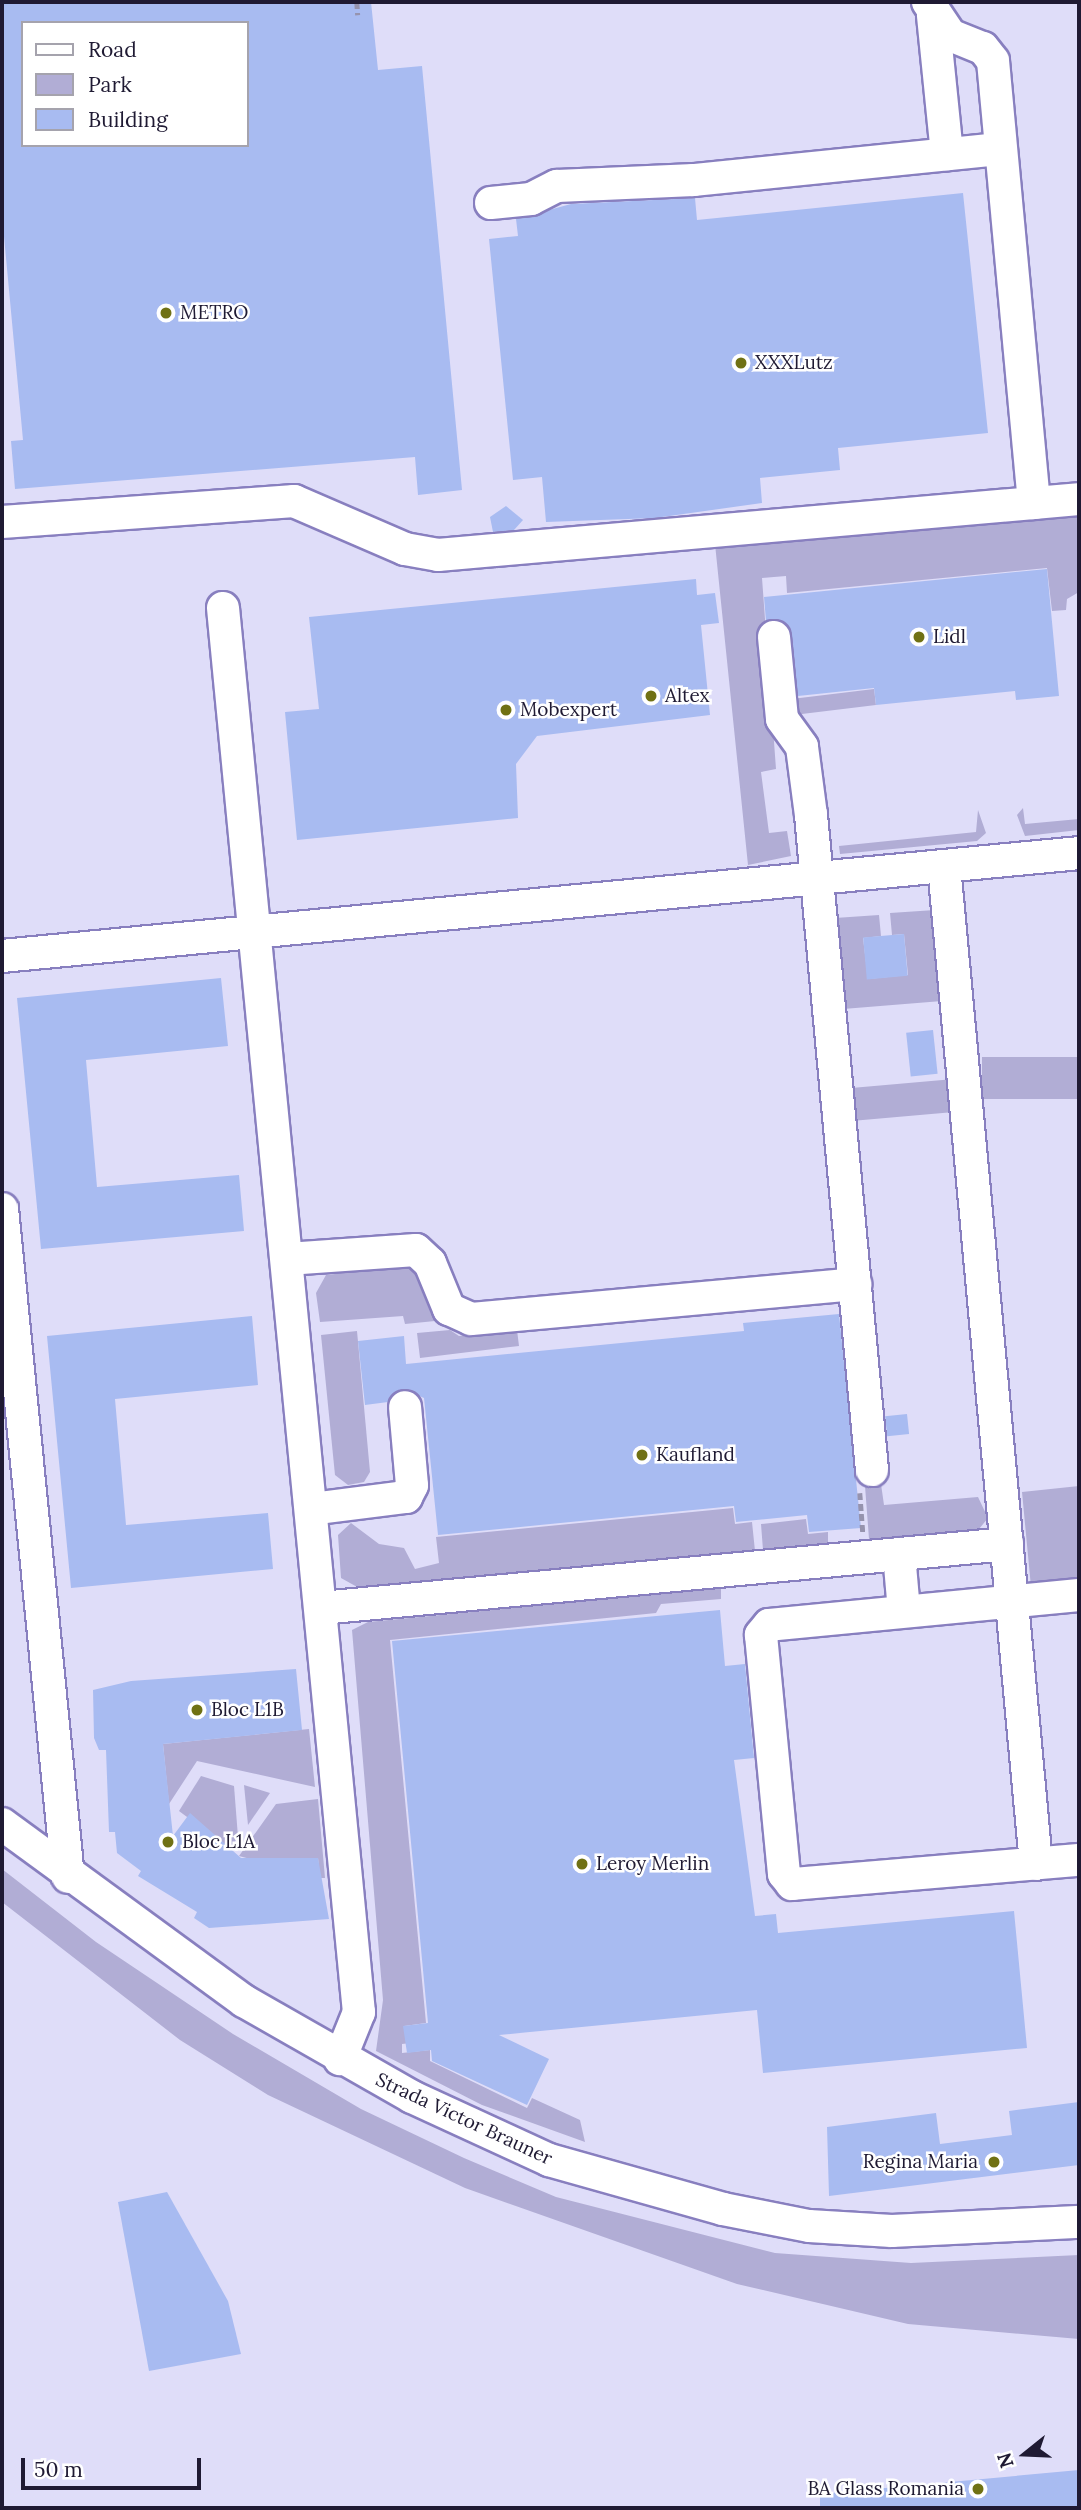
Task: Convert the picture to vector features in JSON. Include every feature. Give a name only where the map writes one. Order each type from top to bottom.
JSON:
[{"type":"street","points":[[931,9],[950,35],[989,54],[1034,503]]},
{"type":"street","points":[[931,9],[947,154]]},
{"type":"street","points":[[491,203],[531,199],[557,186],[1000,149]]},
{"type":"street","points":[[2,522],[294,501],[405,549],[438,555],[1079,499]]},
{"type":"street","points":[[223,608],[359,2012],[340,2059]]},
{"type":"street","points":[[774,637],[783,724],[803,747],[872,1470]]},
{"type":"street","points":[[2,956],[1079,853]]},
{"type":"street","points":[[944,866],[1036,1864]]},
{"type":"street","points":[[2,1209],[68,1877]]},
{"type":"street","points":[[287,1259],[416,1250],[430,1263],[449,1309],[471,1319],[855,1284]]},
{"type":"street","points":[[311,1508],[406,1497],[412,1485],[405,1407]]},
{"type":"street","points":[[321,1608],[1007,1544]]},
{"type":"street","points":[[899,1554],[904,1611]]},
{"type":"street","points":[[1079,1595],[904,1611],[762,1631],[784,1874],[792,1884],[1079,1860]]},
{"type":"street","name":"Strada Victor Brauner","points":[[2,1824],[68,1877],[191,1967],[340,2059],[549,2160],[774,2221],[892,2231],[1079,2222]]},
{"type":"path","points":[[357,2],[358,15]]},
{"type":"green space","points":[[1079,512],[1079,592],[1067,599],[1066,610],[1052,611],[1047,568],[787,593],[786,576],[762,578],[776,769],[761,772],[769,833],[787,831],[791,856],[748,865],[715,544]]},
{"type":"green space","points":[[874,689],[876,705],[794,715],[792,699]]},
{"type":"green space","points":[[1023,808],[1025,824],[1079,819],[1079,830],[1025,836],[1017,815]]},
{"type":"green space","points":[[978,810],[986,833],[977,841],[840,854],[839,846],[976,832]]},
{"type":"green space","points":[[935,910],[942,1001],[843,1009],[835,918],[879,915],[881,936],[863,938],[868,979],[908,975],[904,934],[892,935],[890,913]]},
{"type":"green space","points":[[982,1057],[1079,1057],[1079,1099],[982,1099]]},
{"type":"green space","points":[[954,1079],[957,1112],[854,1121],[851,1088]]},
{"type":"green space","points":[[406,1266],[418,1276],[435,1321],[405,1324],[403,1316],[320,1322],[316,1293],[326,1275]]},
{"type":"green space","points":[[450,1330],[459,1336],[517,1330],[519,1346],[420,1358],[417,1333]]},
{"type":"green space","points":[[357,1331],[370,1472],[364,1482],[348,1485],[335,1475],[321,1335]]},
{"type":"green space","points":[[881,1484],[884,1505],[978,1497],[988,1518],[979,1529],[869,1539],[865,1486]]},
{"type":"green space","points":[[1079,1486],[1079,1582],[1031,1587],[1022,1492]]},
{"type":"green space","points":[[733,1508],[735,1524],[752,1522],[755,1551],[359,1588],[341,1578],[338,1535],[351,1523],[379,1544],[404,1548],[415,1569],[439,1563],[436,1537]]},
{"type":"green space","points":[[806,1519],[808,1534],[828,1532],[828,1543],[763,1550],[761,1524]]},
{"type":"green space","points":[[721,1588],[721,1599],[661,1604],[656,1613],[390,1640],[426,2023],[404,2026],[428,2041],[402,2044],[402,2053],[430,2050],[430,2061],[527,2108],[532,2098],[580,2120],[585,2142],[482,2105],[376,2051],[383,2000],[352,1630],[368,1622]]},
{"type":"green space","points":[[309,1729],[315,1787],[197,1761],[169,1804],[163,1744]]},
{"type":"green space","points":[[201,1776],[234,1786],[238,1837],[230,1849],[179,1811]]},
{"type":"green space","points":[[244,1785],[270,1793],[248,1825]]},
{"type":"green space","points":[[318,1799],[325,1878],[320,1878],[318,1858],[262,1862],[239,1856],[276,1804]]},
{"type":"green space","points":[[2,1869],[96,1942],[233,2034],[361,2109],[464,2158],[556,2197],[775,2253],[911,2263],[1079,2255],[1079,2339],[908,2324],[737,2284],[465,2188],[268,2095],[180,2040],[2,1902]]},
{"type":"building","points":[[2,2],[371,2],[378,70],[422,66],[462,490],[418,495],[415,457],[15,489],[11,441],[23,440],[2,215]]},
{"type":"building","name":"XXXLutz","points":[[963,193],[988,433],[838,448],[840,470],[760,478],[762,503],[655,518],[546,522],[542,477],[513,480],[489,239],[518,236],[516,219],[571,204],[695,198],[697,220]]},
{"type":"building","points":[[506,506],[523,520],[514,530],[493,532],[490,517]]},
{"type":"building","name":"Lidl","points":[[1047,569],[1059,696],[1016,700],[1015,691],[876,705],[874,688],[798,696],[789,627],[766,621],[764,597]]},
{"type":"building","name":"Mobexpert","points":[[696,579],[697,595],[715,593],[719,623],[701,625],[710,715],[537,736],[516,764],[518,818],[297,840],[285,712],[319,709],[309,617]]},
{"type":"building","points":[[904,934],[908,976],[867,979],[863,938]]},
{"type":"building","points":[[221,978],[228,1046],[86,1060],[97,1187],[239,1175],[244,1231],[41,1249],[17,998]]},
{"type":"building","points":[[933,1030],[938,1074],[911,1077],[906,1033]]},
{"type":"building","name":"Kaufland","points":[[839,1314],[861,1528],[809,1532],[807,1515],[736,1522],[734,1506],[438,1535],[424,1398],[403,1389],[388,1402],[365,1405],[358,1341],[404,1336],[406,1364],[744,1331],[743,1323]]},
{"type":"building","points":[[252,1316],[258,1385],[115,1399],[126,1525],[268,1513],[273,1569],[71,1588],[47,1336]]},
{"type":"building","points":[[907,1414],[909,1434],[887,1436],[885,1416]]},
{"type":"building","name":"Leroy Merlin","points":[[720,1610],[725,1666],[745,1664],[754,1758],[734,1760],[755,1916],[776,1914],[778,1933],[1014,1911],[1027,2048],[763,2073],[757,2010],[499,2035],[549,2059],[527,2105],[432,2061],[431,2050],[407,2053],[403,2026],[428,2023],[392,1641]]},
{"type":"building","points":[[296,1669],[302,1730],[163,1744],[173,1836],[190,1813],[241,1858],[318,1858],[329,1919],[209,1928],[194,1918],[197,1912],[138,1876],[141,1871],[117,1853],[115,1832],[109,1832],[106,1750],[99,1750],[94,1738],[93,1690],[131,1681]]},
{"type":"building","points":[[1079,2102],[1079,2165],[829,2196],[827,2127],[936,2113],[940,2144],[1012,2135],[1009,2111]]},
{"type":"building","points":[[167,2192],[228,2301],[241,2354],[149,2371],[118,2202]]},
{"type":"building","name":"BA Glass Romania","points":[[1079,2470],[1079,2508],[820,2508],[820,2494]]},
{"type":"place","name":"METRO","points":[[166,313]]},
{"type":"place","name":"XXXLutz","points":[[741,363]]},
{"type":"place","name":"Lidl","points":[[919,637]]},
{"type":"place","name":"Altex","points":[[651,696]]},
{"type":"place","name":"Mobexpert","points":[[506,710]]},
{"type":"place","name":"Kaufland","points":[[642,1455]]},
{"type":"place","name":"Bloc L1B","points":[[197,1710]]},
{"type":"place","name":"Bloc L1A","points":[[168,1842]]},
{"type":"place","name":"Leroy Merlin","points":[[582,1864]]},
{"type":"place","name":"Regina Maria","points":[[994,2162]]},
{"type":"place","name":"BA Glass Romania","points":[[978,2489]]}]
